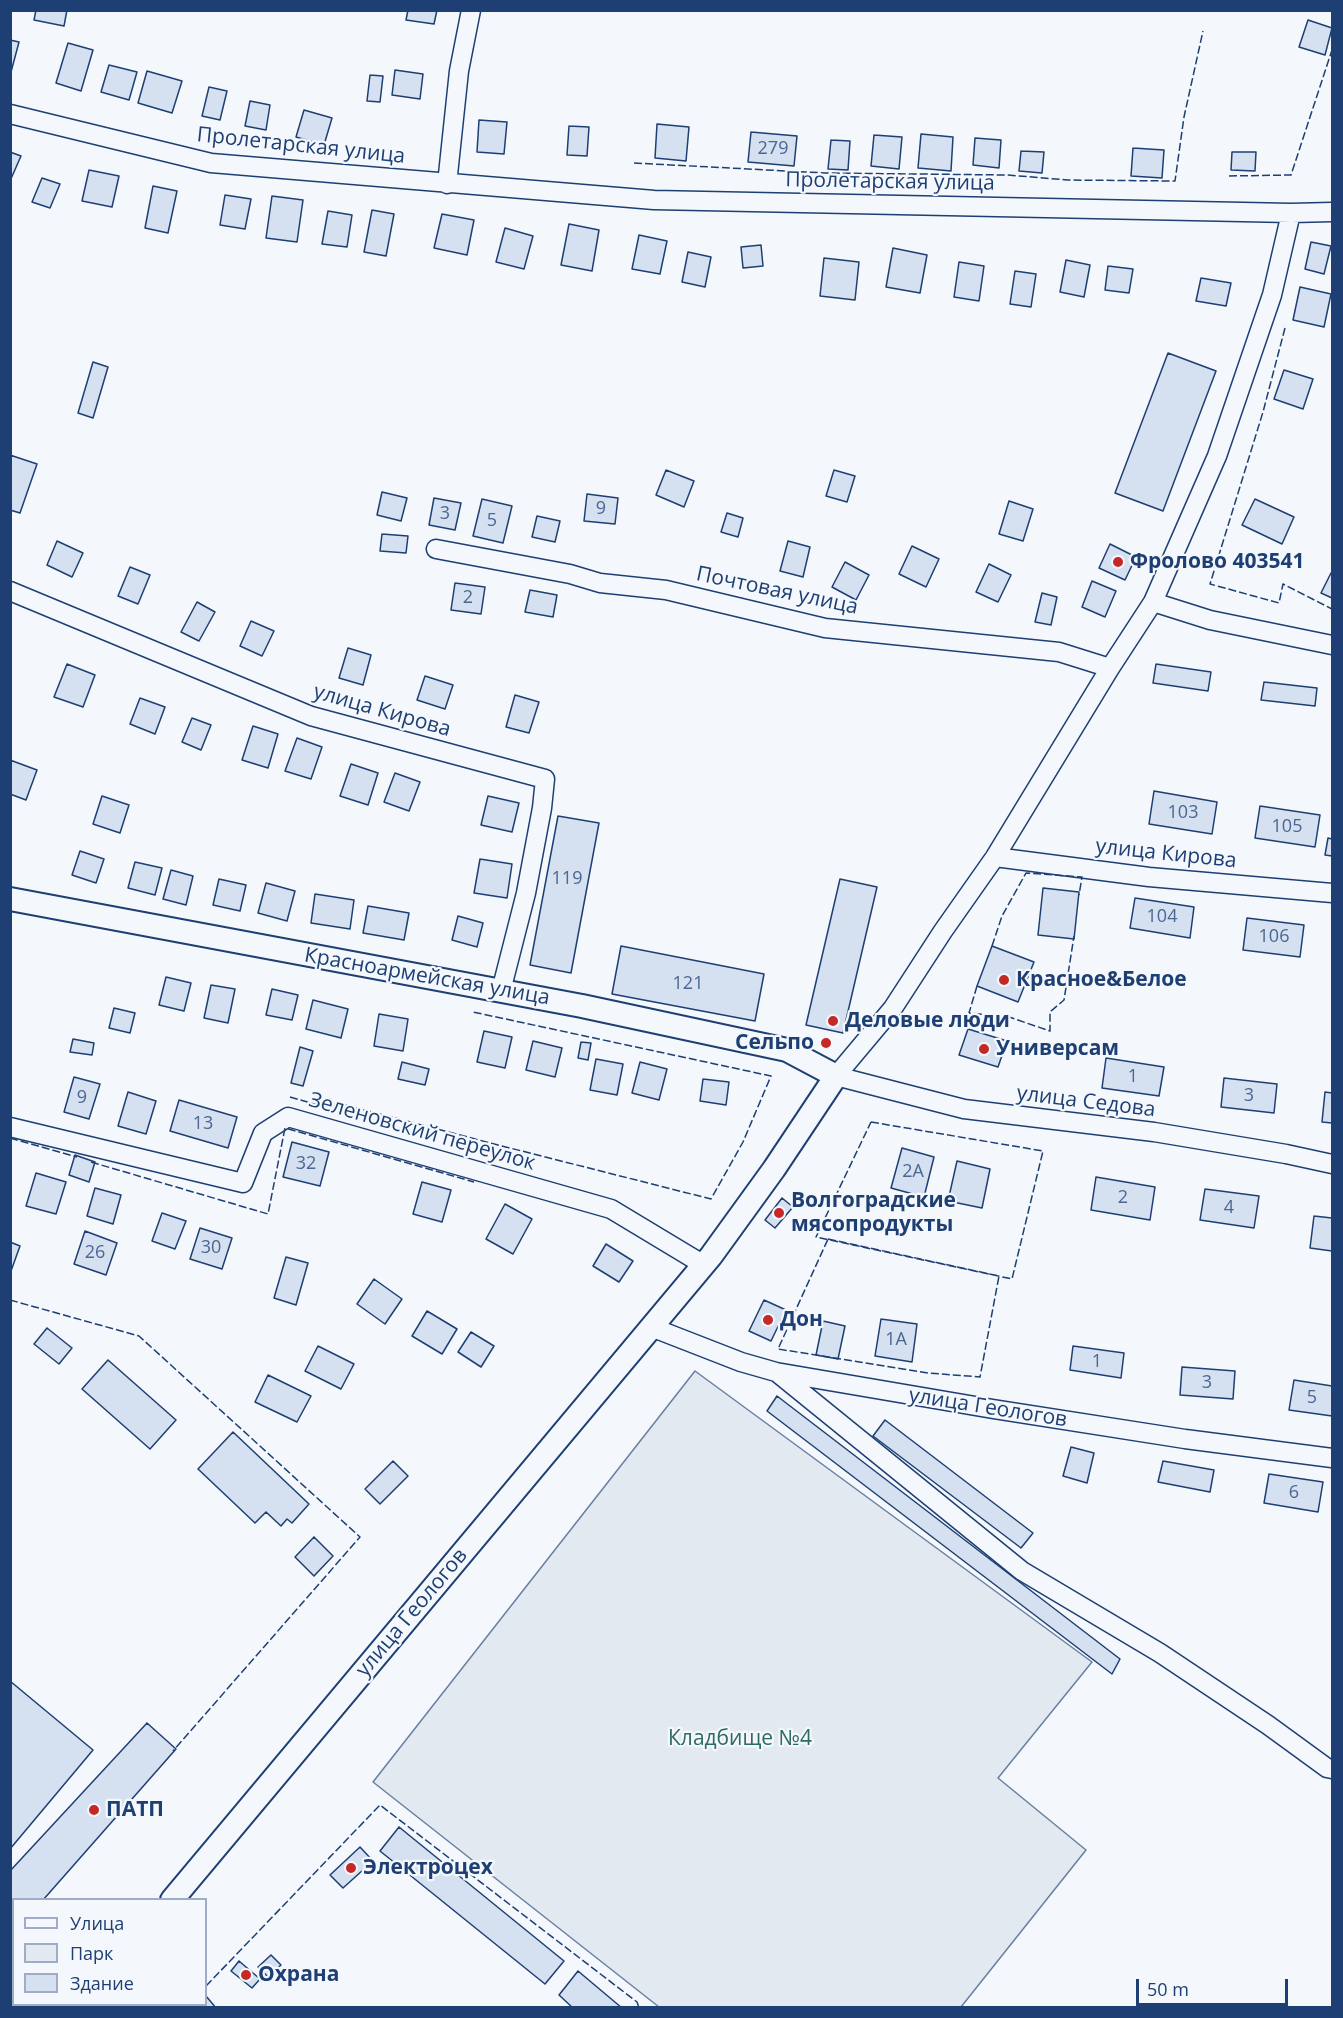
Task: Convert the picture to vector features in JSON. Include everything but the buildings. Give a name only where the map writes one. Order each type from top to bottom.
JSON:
[{"type":"street","points":[[447,184],[459,71],[471,10]]},
{"type":"street","name":"Пролетарская улица","points":[[10,114],[211,163],[654,200],[1332,212]]},
{"type":"street","points":[[836,1076],[893,1008],[995,857],[1153,602],[1217,456],[1272,295],[1291,213]]},
{"type":"street","name":"Почтовая улица","points":[[436,549],[570,574],[600,583],[666,590],[825,628],[1059,651],[1110,668]]},
{"type":"street","name":"улица Кирова","points":[[10,591],[311,716],[545,779],[542,808],[526,893],[501,991]]},
{"type":"street","points":[[1153,602],[1210,620],[1332,645]]},
{"type":"street","name":"улица Кирова","points":[[995,857],[1149,877],[1332,893]]},
{"type":"street","name":"Красноармейская улица","points":[[10,899],[582,1005],[787,1050],[836,1076]]},
{"type":"street","name":"улица Седова","points":[[836,1076],[964,1109],[1154,1132],[1332,1164]]},
{"type":"street","name":"улица Геологов","points":[[173,1898],[704,1265],[774,1169],[836,1076]]},
{"type":"street","name":"Зеленовский переулок","points":[[10,1127],[243,1183],[263,1133],[288,1117],[611,1209],[704,1265]]},
{"type":"street","name":"улица Геологов","points":[[651,1327],[741,1362],[777,1372],[1004,1411],[1185,1439],[1332,1458]]},
{"type":"street","points":[[777,1372],[1022,1571],[1160,1653],[1268,1725],[1327,1768],[1332,1769]]},
{"type":"green space","name":"Кладбище №4","points":[[695,1371],[1092,1662],[998,1778],[1086,1850],[961,2007],[659,2007],[373,1782]]},
{"type":"fence","points":[[634,163],[825,173],[1008,175],[1067,180],[1175,181],[1184,117],[1203,31]]},
{"type":"fence","points":[[1229,176],[1291,175],[1332,50]]},
{"type":"fence","points":[[1285,328],[1263,412],[1210,584],[1279,603],[1283,584],[1332,609]]},
{"type":"fence","points":[[992,946],[1002,916],[1026,873],[1082,877],[1079,895]]},
{"type":"fence","points":[[977,986],[969,1013],[1009,1017],[1050,1031],[1050,1012],[1064,1000],[1074,936]]},
{"type":"fence","points":[[290,1097],[328,1108],[338,1103],[711,1199],[743,1142],[771,1076],[473,1012]]},
{"type":"fence","points":[[871,1122],[1043,1151],[1012,1279],[816,1237],[871,1122]]},
{"type":"fence","points":[[91,1162],[268,1214],[285,1128],[474,1182]]},
{"type":"fence","points":[[10,1138],[77,1157]]},
{"type":"fence","points":[[828,1239],[999,1276],[980,1377],[928,1373],[778,1349],[828,1239]]},
{"type":"fence","points":[[10,1300],[139,1336],[360,1537],[173,1751]]},
{"type":"fence","points":[[207,1985],[380,1805],[637,2002],[639,2008]]},
{"type":"place","name":"Фролово 403541","points":[[1118,562]]},
{"type":"place","name":"Красное&Белое","points":[[1004,980]]},
{"type":"place","name":"Деловые люди","points":[[833,1021]]},
{"type":"place","name":"Сельпо","points":[[826,1043]]},
{"type":"place","name":"Универсам","points":[[984,1049]]},
{"type":"place","name":"Волгоградские мясопродукты","points":[[779,1213]]},
{"type":"place","name":"Дон","points":[[768,1320]]},
{"type":"place","name":"ПАТП","points":[[94,1810]]},
{"type":"place","name":"Электроцех","points":[[351,1868]]},
{"type":"place","name":"Охрана","points":[[246,1975]]}]
